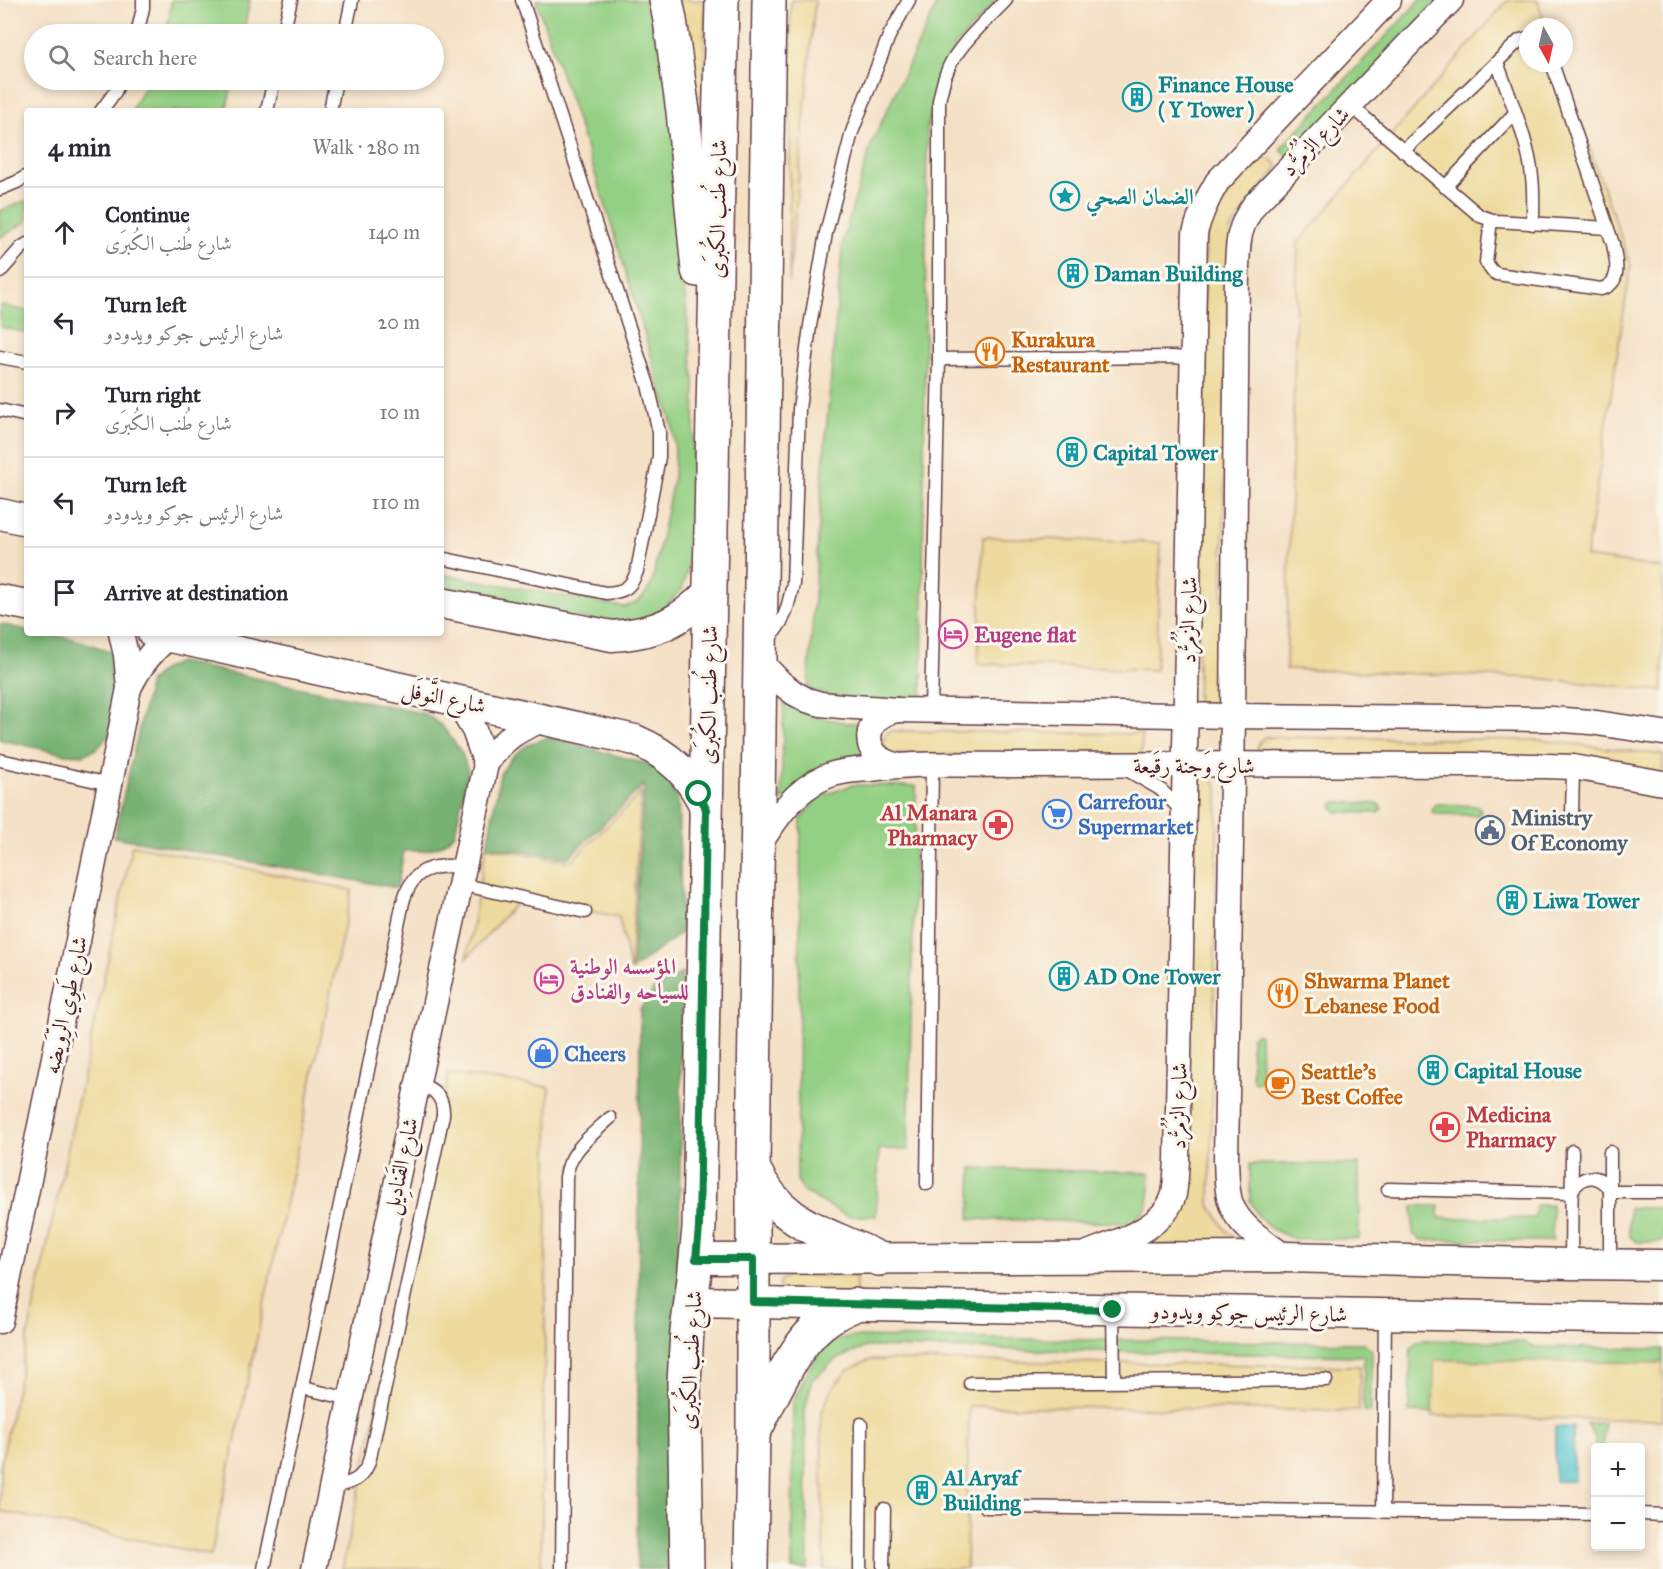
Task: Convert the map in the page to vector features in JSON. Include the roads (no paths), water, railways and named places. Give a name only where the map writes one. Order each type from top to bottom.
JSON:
[{"type":"main road","points":[[666,0],[683,111],[713,412]]},
{"type":"main road","name":"شارع طُنب الكُبرَى","points":[[687,1569],[684,1383],[699,1228],[722,0]]},
{"type":"main road","points":[[751,1569],[753,1168],[769,0]]},
{"type":"main road","points":[[753,1168],[768,1194],[789,1215],[822,1234],[879,1258]]},
{"type":"main road","points":[[753,1432],[797,1351],[808,1336],[837,1312],[854,1305]]},
{"type":"street","name":"شارع الزُمُرُّد","points":[[1078,1257],[1141,1231],[1156,1222],[1166,1210],[1173,1195],[1177,1161],[1195,233],[1199,216],[1218,182],[1389,0]]},
{"type":"street","name":"شارع الزُمُرُّد","points":[[1285,1257],[1238,1217],[1231,1205],[1228,1192],[1226,1161],[1239,234],[1245,218],[1255,204],[1451,0]]},
{"type":"street","points":[[0,514],[24,519]]},
{"type":"street","points":[[444,604],[612,636],[634,634],[666,625],[694,607],[710,591]]},
{"type":"street","points":[[0,600],[24,604]]},
{"type":"street","name":"شارع طَوِي الرِّوَيضه","points":[[0,1321],[8,1246],[129,688],[122,636]]},
{"type":"street","name":"شارع طَوِي الرِّوَيضه","points":[[129,688],[146,658],[158,646],[161,636]]},
{"type":"street","name":"شارع النَّوفَل","points":[[166,636],[619,735],[651,747],[678,767],[690,779],[706,809]]},
{"type":"street","points":[[759,655],[781,683],[807,700],[841,706],[898,710],[1552,719],[1663,733]]},
{"type":"street","points":[[456,700],[474,730],[486,764]]},
{"type":"street","points":[[896,765],[887,764],[874,753],[869,737],[875,720],[889,711],[898,710]]},
{"type":"street","name":"شارع القَنادِيل","points":[[314,1569],[486,764],[494,751],[517,731],[546,719]]},
{"type":"street","name":"شارع وَجنة رقَيعة","points":[[757,848],[779,814],[808,786],[841,772],[896,765],[1531,766],[1573,767],[1663,783]]},
{"type":"street","points":[[696,1259],[1285,1257],[1663,1265]]},
{"type":"street","name":"شارع الرئيس جوكو ويدودو","points":[[691,1302],[1663,1319]]},
{"type":"lane","points":[[139,24],[144,0]]},
{"type":"lane","points":[[285,24],[291,0]]},
{"type":"lane","points":[[347,24],[352,0]]},
{"type":"lane","points":[[444,559],[606,593],[627,588],[637,571],[659,457],[659,432],[648,385],[522,0]]},
{"type":"lane","points":[[759,655],[779,627],[788,609],[793,584],[800,409],[810,326],[826,233],[852,132],[889,36],[909,0]]},
{"type":"lane","points":[[931,710],[939,359],[939,101],[943,81],[952,62],[964,44],[1006,0]]},
{"type":"lane","points":[[1403,151],[1519,41]]},
{"type":"lane","points":[[1497,62],[1526,147],[1532,177],[1533,224]]},
{"type":"lane","points":[[1491,220],[1485,257],[1488,266],[1497,274],[1601,289],[1612,284],[1615,278],[1613,244],[1555,72]]},
{"type":"lane","points":[[103,108],[116,90]]},
{"type":"lane","points":[[268,108],[272,90]]},
{"type":"lane","points":[[331,108],[334,90]]},
{"type":"lane","points":[[1350,105],[1480,216],[1491,220],[1533,224],[1607,228]]},
{"type":"lane","points":[[1445,187],[1515,113]]},
{"type":"lane","points":[[0,189],[24,178]]},
{"type":"lane","points":[[0,272],[24,246]]},
{"type":"lane","points":[[0,357],[24,361]]},
{"type":"lane","points":[[939,359],[1162,357],[1193,359]]},
{"type":"lane","points":[[0,410],[24,415]]},
{"type":"lane","points":[[0,760],[110,784]]},
{"type":"lane","points":[[927,1184],[933,765]]},
{"type":"lane","points":[[1115,765],[1160,789],[1171,798],[1184,815]]},
{"type":"lane","points":[[1572,817],[1573,767]]},
{"type":"lane","points":[[264,1569],[407,890],[415,878],[427,868],[440,865],[461,875],[585,912]]},
{"type":"lane","points":[[331,1487],[354,1482],[366,1471],[369,1464],[443,1115],[442,1101],[438,1096],[429,1087],[417,1084]]},
{"type":"lane","points":[[562,1569],[567,1167],[576,1151],[610,1118]]},
{"type":"lane","points":[[1571,1264],[1572,1151]]},
{"type":"lane","points":[[1610,1152],[1610,1265]]},
{"type":"lane","points":[[1572,1192],[1576,1184],[1587,1178],[1600,1179],[1610,1190],[1663,1192]]},
{"type":"lane","points":[[1388,1189],[1572,1192]]},
{"type":"lane","points":[[1113,1310],[1114,1382]]},
{"type":"lane","points":[[1383,1511],[1385,1314]]},
{"type":"lane","points":[[970,1383],[1326,1380]]},
{"type":"lane","points":[[303,1388],[350,1399]]},
{"type":"lane","points":[[860,1569],[861,1424]]},
{"type":"lane","points":[[986,1507],[1591,1514]]},
{"type":"lane","points":[[883,1569],[884,1509]]},
{"type":"lane","points":[[1645,1514],[1663,1515]]},
{"type":"water","points":[[1555,1427],[1573,1427],[1574,1481],[1555,1481]]},
{"type":"place","name":"Finance House ( Y Tower )","points":[[1137,97]]},
{"type":"place","name":"الضمان الصحي","points":[[1065,196]]},
{"type":"place","name":"Daman Building","points":[[1073,273]]},
{"type":"place","name":"Kurakura Restaurant","points":[[990,352]]},
{"type":"place","name":"Capital Tower","points":[[1072,452]]},
{"type":"place","name":"Eugene flat","points":[[953,634]]},
{"type":"place","name":"Carrefour Supermarket","points":[[1057,814]]},
{"type":"place","name":"Al Manara Pharmacy","points":[[998,825]]},
{"type":"place","name":"Ministry Of Economy","points":[[1490,830]]},
{"type":"place","name":"Liwa Tower","points":[[1512,900]]},
{"type":"place","name":"AD One Tower","points":[[1064,976]]},
{"type":"place","name":"المؤسسه الوطنية للسياحه والفنادق","points":[[549,979]]},
{"type":"place","name":"Shwarma Planet Lebanese Food","points":[[1283,993]]},
{"type":"place","name":"Cheers","points":[[543,1053]]},
{"type":"place","name":"Capital House","points":[[1433,1070]]},
{"type":"place","name":"Seattle's Best Coffee","points":[[1280,1084]]},
{"type":"place","name":"Medicina Pharmacy","points":[[1445,1127]]},
{"type":"place","name":"Al Aryaf Building","points":[[922,1490]]}]
